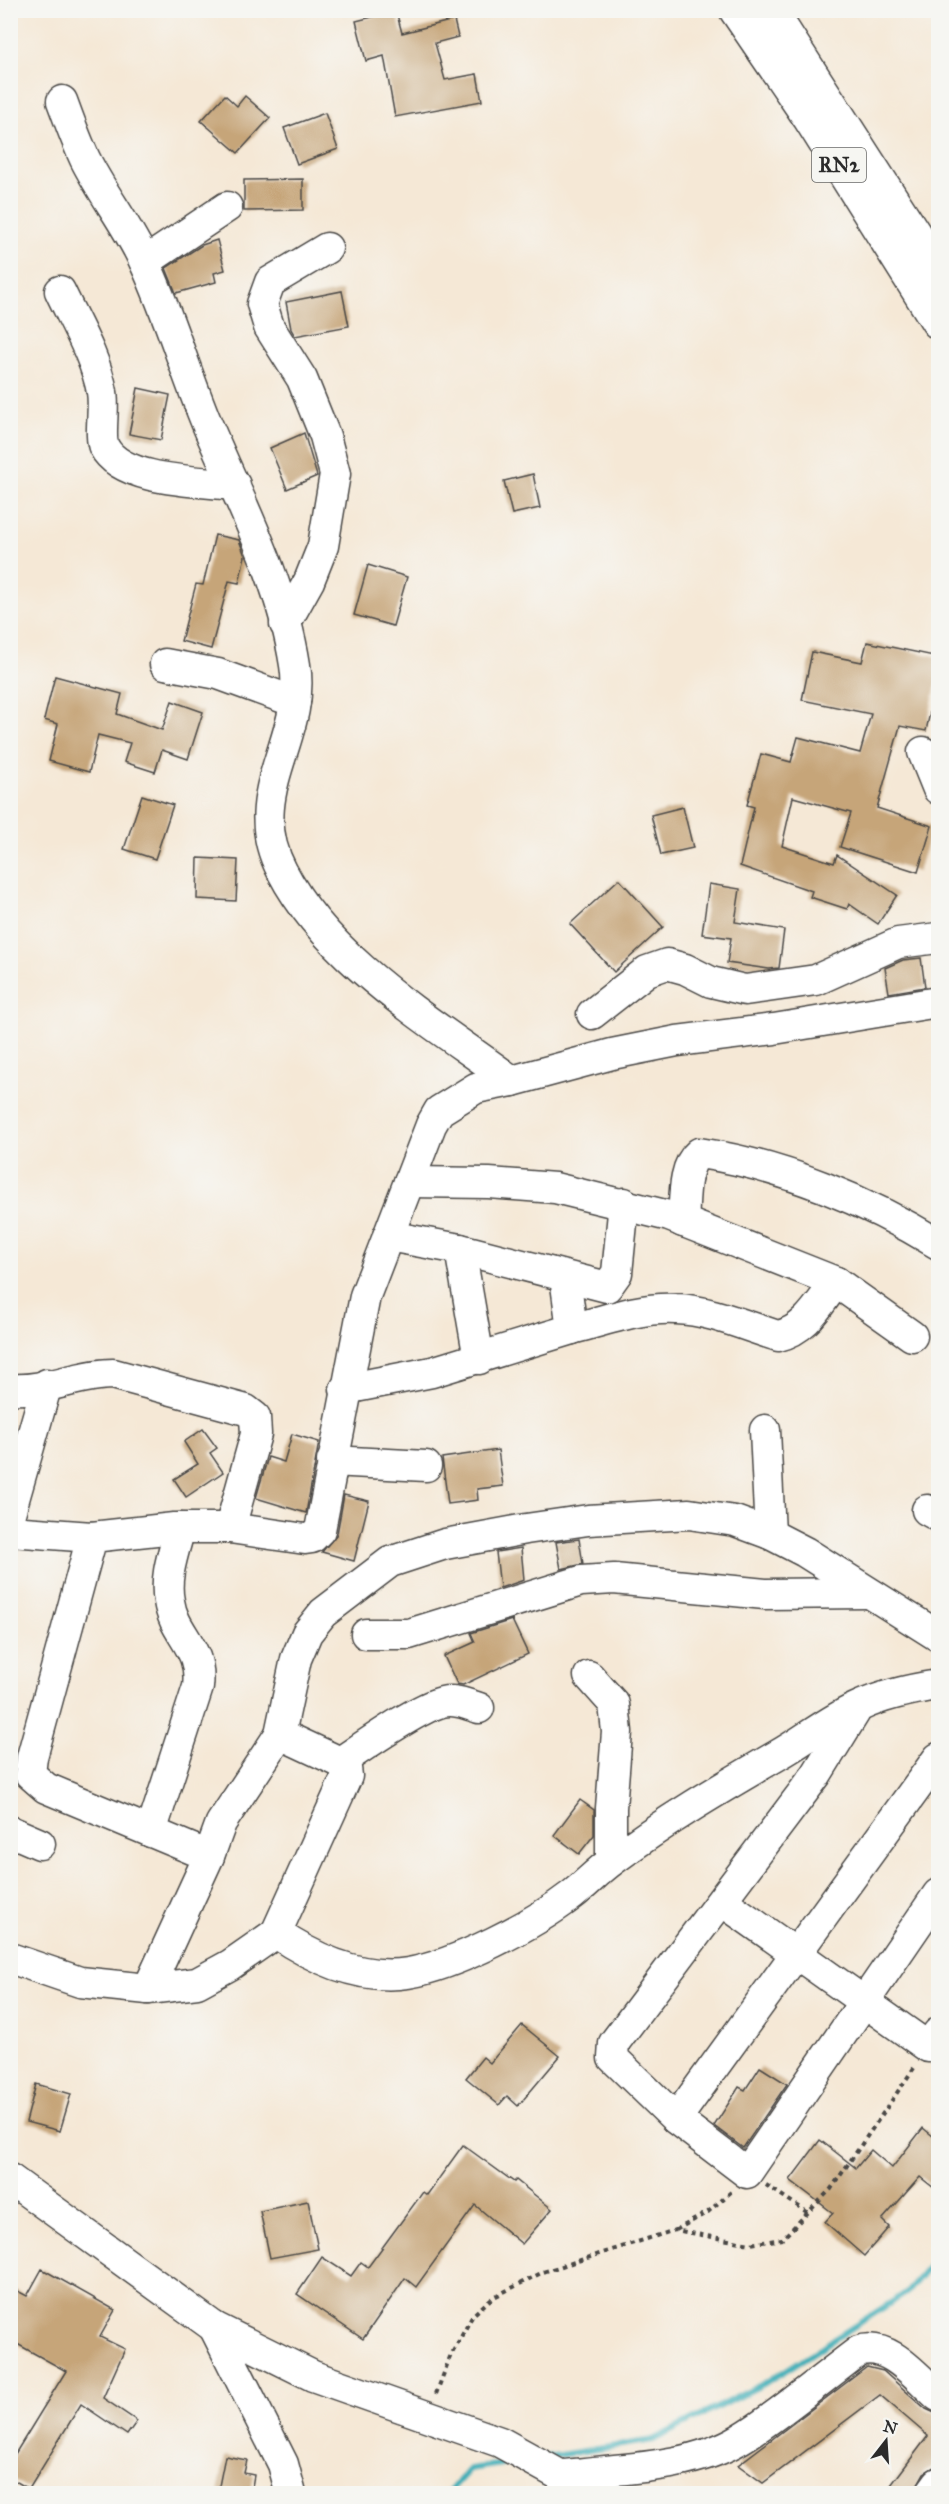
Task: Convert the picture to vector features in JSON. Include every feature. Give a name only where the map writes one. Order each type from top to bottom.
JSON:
[{"type":"highway","name":"RN2","points":[[736,10],[809,117],[939,322]]},
{"type":"highway","name":"RN2","points":[[770,10],[939,271]]},
{"type":"street","points":[[62,101],[84,158],[145,262],[207,424],[235,485],[285,624],[295,664],[297,688],[276,766],[267,815],[269,835],[280,868],[311,917],[340,950],[388,990],[512,1082]]},
{"type":"street","points":[[145,262],[227,207]]},
{"type":"street","points":[[285,624],[309,581],[323,546],[335,474],[325,436],[302,379],[269,327],[262,304],[270,282],[327,248]]},
{"type":"street","points":[[60,291],[89,354],[102,392],[103,445],[115,460],[134,471],[235,485]]},
{"type":"street","points":[[165,664],[218,674],[295,702]]},
{"type":"street","points":[[922,752],[939,789]]},
{"type":"street","points":[[592,1014],[647,971],[667,964],[685,969],[711,982],[745,990],[816,980],[898,944],[939,938]]},
{"type":"street","points":[[10,1531],[92,1537],[180,1528],[230,1528],[312,1538],[320,1530],[345,1389],[365,1296],[431,1125],[439,1111],[476,1088],[512,1082],[612,1054],[676,1041],[774,1029],[939,1002]]},
{"type":"street","points":[[683,1222],[688,1170],[692,1159],[699,1153],[788,1176],[906,1225],[939,1244]]},
{"type":"street","points":[[409,1182],[489,1183],[555,1188],[624,1203],[683,1222],[836,1282],[912,1336]]},
{"type":"street","points":[[388,1236],[460,1249],[600,1287],[612,1284],[617,1273],[624,1203]]},
{"type":"street","points":[[460,1249],[479,1359]]},
{"type":"street","points":[[565,1277],[572,1329]]},
{"type":"street","points":[[345,1389],[432,1372],[572,1329],[641,1311],[675,1309],[694,1311],[778,1336],[792,1333],[804,1324],[836,1282]]},
{"type":"street","points":[[10,1389],[47,1384],[91,1374],[112,1374],[246,1410],[255,1417],[256,1434],[230,1528]]},
{"type":"street","points":[[10,1513],[47,1384]]},
{"type":"street","points":[[765,1430],[770,1534]]},
{"type":"street","points":[[332,1461],[426,1466]]},
{"type":"street","points":[[148,1989],[209,1856],[221,1823],[280,1734],[296,1659],[307,1633],[324,1613],[390,1562],[445,1544],[588,1520],[689,1515],[735,1521],[770,1534],[805,1552],[867,1593],[939,1636]]},
{"type":"street","points":[[151,1832],[198,1687],[200,1670],[196,1655],[169,1603],[167,1584],[180,1528]]},
{"type":"street","points":[[92,1537],[32,1758],[30,1774],[46,1788],[209,1856]]},
{"type":"street","points":[[366,1634],[409,1634],[580,1581],[614,1579],[765,1594],[867,1593]]},
{"type":"street","points":[[590,1676],[614,1704],[617,1732],[611,1808],[611,1861]]},
{"type":"street","points":[[276,1933],[305,1953],[344,1967],[396,1974],[449,1961],[514,1931],[571,1896],[611,1861],[697,1801],[859,1706],[908,1690],[939,1685]]},
{"type":"street","points":[[340,1762],[372,1740],[442,1702],[461,1702],[479,1708]]},
{"type":"street","points":[[859,1706],[816,1775],[619,2036],[612,2050],[613,2058],[676,2119],[747,2174],[939,1894]]},
{"type":"street","points":[[10,1958],[80,1982],[148,1989],[197,1983],[230,1965],[276,1933],[347,1776],[346,1768],[340,1762],[280,1734]]},
{"type":"street","points":[[676,2119],[939,1758]]},
{"type":"street","points":[[10,1831],[40,1844]]},
{"type":"street","points":[[722,1901],[863,2002],[933,2040]]},
{"type":"street","points":[[10,2179],[214,2327],[314,2376],[500,2442],[594,2493]]},
{"type":"street","points":[[214,2327],[283,2464],[291,2493]]},
{"type":"street","points":[[560,2473],[673,2461],[708,2453],[740,2439],[859,2351],[870,2348],[888,2353],[939,2396]]},
{"type":"street","points":[[930,2493],[939,2483]]},
{"type":"path","points":[[675,2230],[750,2244],[782,2239],[831,2189],[933,2040]]},
{"type":"path","points":[[429,2415],[450,2357],[463,2331],[472,2315],[492,2298],[543,2272],[675,2230],[708,2212],[747,2174],[807,2212]]},
{"type":"building","points":[[396,11],[402,33],[454,20],[458,37],[435,43],[445,80],[477,74],[482,101],[395,117],[384,56],[366,61],[356,21]]},
{"type":"building","points":[[225,95],[237,106],[245,96],[270,118],[238,153],[201,121]]},
{"type":"building","points":[[325,113],[338,149],[297,164],[284,128]]},
{"type":"building","points":[[303,179],[303,210],[244,211],[244,180]]},
{"type":"building","points":[[217,240],[225,270],[214,273],[216,282],[176,293],[166,268],[202,245]]},
{"type":"building","points":[[342,291],[349,326],[295,336],[291,329],[286,302]]},
{"type":"building","points":[[138,388],[170,395],[161,440],[129,434]]},
{"type":"building","points":[[304,433],[317,476],[287,489],[270,448]]},
{"type":"building","points":[[533,474],[540,508],[512,514],[504,481]]},
{"type":"building","points":[[215,535],[239,540],[245,556],[239,583],[229,581],[211,649],[181,641],[196,584],[203,585]]},
{"type":"building","points":[[368,565],[407,577],[393,626],[354,615]]},
{"type":"building","points":[[867,642],[939,657],[939,671],[926,731],[900,726],[877,808],[932,826],[918,872],[840,847],[851,813],[793,797],[782,846],[834,863],[837,855],[897,895],[878,924],[849,904],[847,909],[810,897],[812,891],[740,866],[754,807],[747,805],[761,754],[791,762],[798,737],[860,753],[871,714],[802,700],[812,652],[862,662]]},
{"type":"building","points":[[55,676],[122,694],[117,714],[162,730],[172,701],[203,712],[188,759],[162,750],[155,772],[124,762],[130,743],[98,735],[89,772],[49,761],[58,724],[44,720]]},
{"type":"building","points":[[142,795],[173,805],[155,859],[124,849]]},
{"type":"building","points":[[683,807],[693,848],[661,855],[651,815]]},
{"type":"building","points":[[198,858],[238,860],[236,901],[197,899]]},
{"type":"building","points":[[619,879],[663,927],[614,972],[570,924]]},
{"type":"building","points":[[709,884],[740,889],[735,922],[784,930],[779,968],[769,969],[727,963],[731,938],[702,934]]},
{"type":"building","points":[[921,958],[925,987],[889,993],[885,968],[903,960]]},
{"type":"building","points":[[203,1429],[217,1448],[210,1453],[223,1472],[186,1497],[174,1479],[198,1464],[184,1442]]},
{"type":"building","points":[[292,1434],[319,1442],[306,1513],[256,1498],[268,1457],[284,1462]]},
{"type":"building","points":[[498,1450],[503,1486],[477,1489],[478,1500],[448,1504],[442,1458]]},
{"type":"building","points":[[344,1495],[369,1501],[354,1561],[322,1552],[337,1534]]},
{"type":"building","points":[[579,1539],[583,1564],[561,1569],[556,1542]]},
{"type":"building","points":[[521,1548],[524,1580],[500,1588],[496,1552]]},
{"type":"building","points":[[512,1620],[528,1654],[463,1685],[457,1684],[444,1656],[475,1642],[471,1633]]},
{"type":"building","points":[[580,1800],[594,1810],[594,1835],[579,1854],[554,1835]]},
{"type":"building","points":[[522,2025],[560,2056],[518,2106],[507,2096],[499,2105],[466,2078],[483,2057],[490,2063]]},
{"type":"building","points":[[760,2067],[787,2084],[743,2148],[714,2126],[739,2087],[745,2090]]},
{"type":"building","points":[[36,2084],[71,2094],[60,2131],[26,2122]]},
{"type":"building","points":[[923,2128],[939,2141],[939,2192],[920,2177],[882,2220],[889,2227],[864,2256],[825,2222],[833,2213],[790,2180],[820,2140],[856,2168],[871,2150],[892,2168]]},
{"type":"building","points":[[463,2145],[514,2182],[516,2180],[552,2209],[522,2244],[475,2205],[416,2287],[405,2278],[363,2339],[297,2294],[322,2257],[351,2276],[361,2262],[368,2267],[423,2192],[427,2195]]},
{"type":"building","points":[[308,2201],[318,2249],[270,2258],[260,2211]]},
{"type":"building","points":[[42,2269],[115,2310],[100,2337],[125,2349],[103,2398],[137,2421],[127,2435],[81,2404],[29,2489],[10,2478],[10,2462],[66,2371],[10,2340],[10,2287],[27,2296]]},
{"type":"building","points":[[867,2367],[883,2371],[926,2409],[939,2415],[939,2464],[924,2473],[913,2493],[885,2493],[928,2436],[880,2395],[763,2483],[738,2465]]},
{"type":"building","points":[[225,2456],[247,2460],[244,2473],[254,2475],[251,2493],[218,2491]]},
{"type":"waterway","points":[[547,2457],[653,2440],[769,2381],[906,2293],[938,2256]]},
{"type":"waterway","points":[[447,2494],[470,2469],[514,2462]]}]
